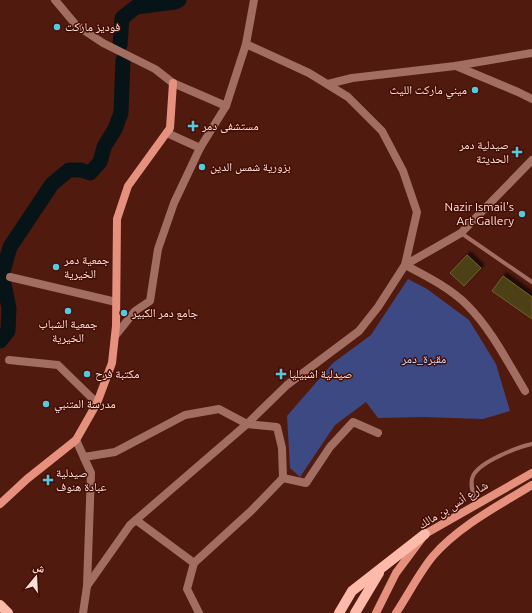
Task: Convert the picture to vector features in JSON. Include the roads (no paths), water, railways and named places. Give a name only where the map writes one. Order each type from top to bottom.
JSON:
[{"type":"main road","points":[[339,612],[352,591],[425,534]]},
{"type":"main road","points":[[355,613],[383,566]]},
{"type":"main road","points":[[0,605],[8,613]]},
{"type":"street","points":[[55,0],[76,25],[103,43],[155,69],[173,83],[226,106]]},
{"type":"street","points":[[115,336],[135,311],[150,301],[158,249],[174,203],[200,148],[226,106],[246,44],[254,0]]},
{"type":"street","points":[[87,586],[130,525],[247,424],[287,385],[359,331],[378,307],[405,264],[417,212],[403,171],[382,131],[348,97],[328,84],[302,69],[246,44]]},
{"type":"street","points":[[328,84],[352,78],[455,66],[532,53]]},
{"type":"street","points":[[455,66],[532,99]]},
{"type":"street","points":[[0,504],[27,479],[76,440],[97,403],[112,363],[115,336],[117,219],[128,186],[170,128],[173,83]]},
{"type":"street","points":[[167,133],[200,148]]},
{"type":"street","points":[[405,264],[437,245],[462,233],[532,160]]},
{"type":"street","points":[[405,264],[436,282],[466,304],[494,340],[525,390]]},
{"type":"street","points":[[10,277],[116,302]]},
{"type":"street","points":[[9,360],[58,365],[97,403]]},
{"type":"street","points":[[84,457],[115,452],[185,415],[219,410],[247,424],[277,427],[282,448],[283,478],[251,511],[194,563],[187,589],[196,611],[199,613]]},
{"type":"street","points":[[283,478],[306,483],[330,447],[353,422],[378,433]]},
{"type":"street","points":[[76,440],[91,473],[87,586],[84,613]]},
{"type":"street","name":"شارع أنس بن مالك","points":[[376,613],[396,573],[425,534],[532,473]]},
{"type":"street","name":"شارع أنس بن مالك","points":[[396,613],[432,556],[459,532],[486,513],[532,486]]},
{"type":"street","points":[[477,503],[486,513]]},
{"type":"street","points":[[136,520],[194,563]]},
{"type":"lane","points":[[462,233],[532,282]]},
{"type":"lane","points":[[477,503],[472,486],[472,477],[480,467],[532,444]]},
{"type":"waterway","points":[[120,45],[122,18],[136,7],[175,2],[179,0]]},
{"type":"waterway","points":[[0,341],[8,331],[9,308],[2,275],[10,247],[52,184],[69,170],[81,170],[90,173],[100,162],[104,147],[115,129],[121,113],[123,60]]},
{"type":"place","name":"فوديز ماركت","points":[[57,27]]},
{"type":"place","name":"ميني ماركت الليث","points":[[475,90]]},
{"type":"place","name":"مستشفى دمر","points":[[193,126]]},
{"type":"place","name":"صيدلية دمر الحديثة","points":[[517,152]]},
{"type":"place","name":"بزورية شمس الدين","points":[[202,167]]},
{"type":"place","name":"Nazir Ismail's Art Gallery","points":[[522,214]]},
{"type":"place","name":"جمعية دمر الخيرية","points":[[56,267]]},
{"type":"place","name":"جمعية الشباب الخيرية","points":[[68,311]]},
{"type":"place","name":"جامع دمر الكبير","points":[[124,313]]},
{"type":"place","name":"مكتبة فرح","points":[[87,374]]},
{"type":"place","name":"صيدلية اشبيليا","points":[[281,374]]},
{"type":"place","name":"مدرسة المتنبي","points":[[46,404]]},
{"type":"place","name":"صيدلية عبادة هنوف","points":[[48,480]]},
{"type":"park label","name":"مقبرة_دمر","points":[[424,359]]}]
